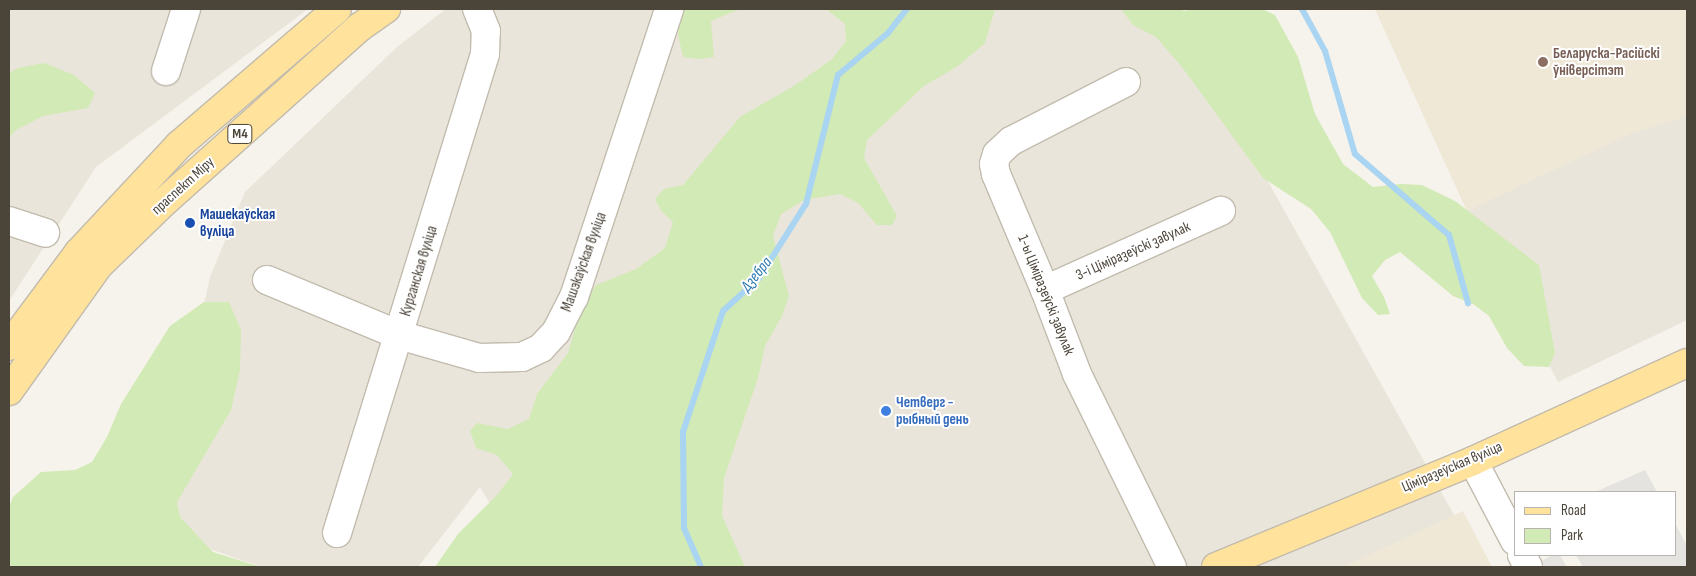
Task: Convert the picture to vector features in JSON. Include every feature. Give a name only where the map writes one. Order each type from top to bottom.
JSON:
[{"type":"main road","name":"праспект Міру","points":[[9,346],[78,252],[179,146],[337,9]]},
{"type":"main road","name":"праспект Міру","points":[[9,391],[99,265],[171,196],[360,27],[386,9]]},
{"type":"main road","name":"Ціміразеўская вуліца","points":[[1216,567],[1473,461],[1687,363]]},
{"type":"street","points":[[166,71],[186,9]]},
{"type":"street","name":"Курганская вуліца","points":[[337,533],[485,54],[486,31],[476,9]]},
{"type":"street","name":"Машэкаўская вуліца","points":[[266,280],[399,335],[479,358],[522,357],[541,348],[556,332],[574,297],[669,9]]},
{"type":"street","name":"1-ы Ціміразеўскі завулак","points":[[1126,82],[1011,141],[997,154],[994,164],[996,174],[1045,290],[1077,374],[1172,567]]},
{"type":"street","name":"3-і Ціміразеўскі завулак","points":[[1045,290],[1221,212]]},
{"type":"street","points":[[9,221],[45,233]]},
{"type":"street","points":[[1473,461],[1514,539]]},
{"type":"shaded area","points":[[9,9],[308,9],[96,167],[9,301]]},
{"type":"shaded area","points":[[446,9],[1172,9],[1483,567],[528,567],[480,487],[418,567],[262,567],[155,530],[210,277],[245,192],[397,47]]},
{"type":"shaded area","points":[[1375,9],[1687,9],[1687,320],[1558,382],[1467,211]]},
{"type":"shaded area","name":"Беларуска-Расійскі ўніверсітэт","points":[[1375,9],[1687,9],[1687,116],[1630,134],[1467,211]]},
{"type":"shaded area","points":[[1645,470],[1656,491],[1597,491]]},
{"type":"shaded area","points":[[1463,511],[1492,567],[1343,567]]},
{"type":"shaded area","points":[[1676,525],[1687,546],[1687,567],[1583,567],[1577,556],[1676,556]]},
{"type":"shaded area","points":[[1551,556],[1561,556],[1567,567],[1545,567],[1541,561]]},
{"type":"green space","points":[[681,9],[740,9],[711,21],[714,57],[698,59],[683,57],[678,35]]},
{"type":"green space","points":[[826,9],[995,9],[985,43],[958,66],[924,86],[867,140],[864,158],[897,216],[892,225],[877,225],[858,203],[840,194],[804,200],[781,214],[773,236],[789,296],[782,316],[765,346],[758,378],[724,478],[722,516],[745,567],[435,567],[458,534],[497,495],[513,474],[497,455],[476,448],[470,431],[477,423],[508,429],[529,419],[537,394],[568,353],[582,305],[596,285],[636,269],[665,248],[673,222],[662,212],[655,199],[664,189],[683,185],[740,117],[797,84],[832,59],[846,41],[845,24]]},
{"type":"green space","points":[[1121,9],[1180,9],[1184,11],[1193,9],[1262,9],[1275,15],[1298,57],[1315,114],[1343,164],[1373,187],[1401,184],[1422,185],[1455,201],[1539,265],[1555,353],[1549,367],[1524,366],[1507,348],[1489,316],[1473,304],[1453,296],[1400,252],[1385,260],[1372,276],[1384,297],[1390,314],[1378,315],[1362,298],[1330,232],[1311,209],[1263,178],[1182,67],[1156,37],[1133,25]]},
{"type":"green space","points":[[44,63],[74,75],[95,93],[88,108],[43,116],[16,130],[9,137],[9,73],[18,68]]},
{"type":"green space","points":[[204,302],[229,302],[241,330],[240,370],[231,410],[177,502],[180,517],[213,552],[261,567],[9,567],[9,507],[13,497],[41,472],[75,470],[92,462],[107,437],[121,404],[170,326]]},
{"type":"waterway","name":"Дзебра","points":[[701,567],[684,528],[683,432],[723,311],[759,278],[806,204],[838,75],[888,33],[907,9]]},
{"type":"waterway","points":[[1302,9],[1325,51],[1355,154],[1449,235],[1468,303]]},
{"type":"place","name":"Беларуска-Расійскі ўніверсітэт","points":[[1543,62]]},
{"type":"place","name":"Машекаўская вуліца","points":[[190,223]]},
{"type":"place","name":"Четверг - рыбный день","points":[[886,411]]}]
